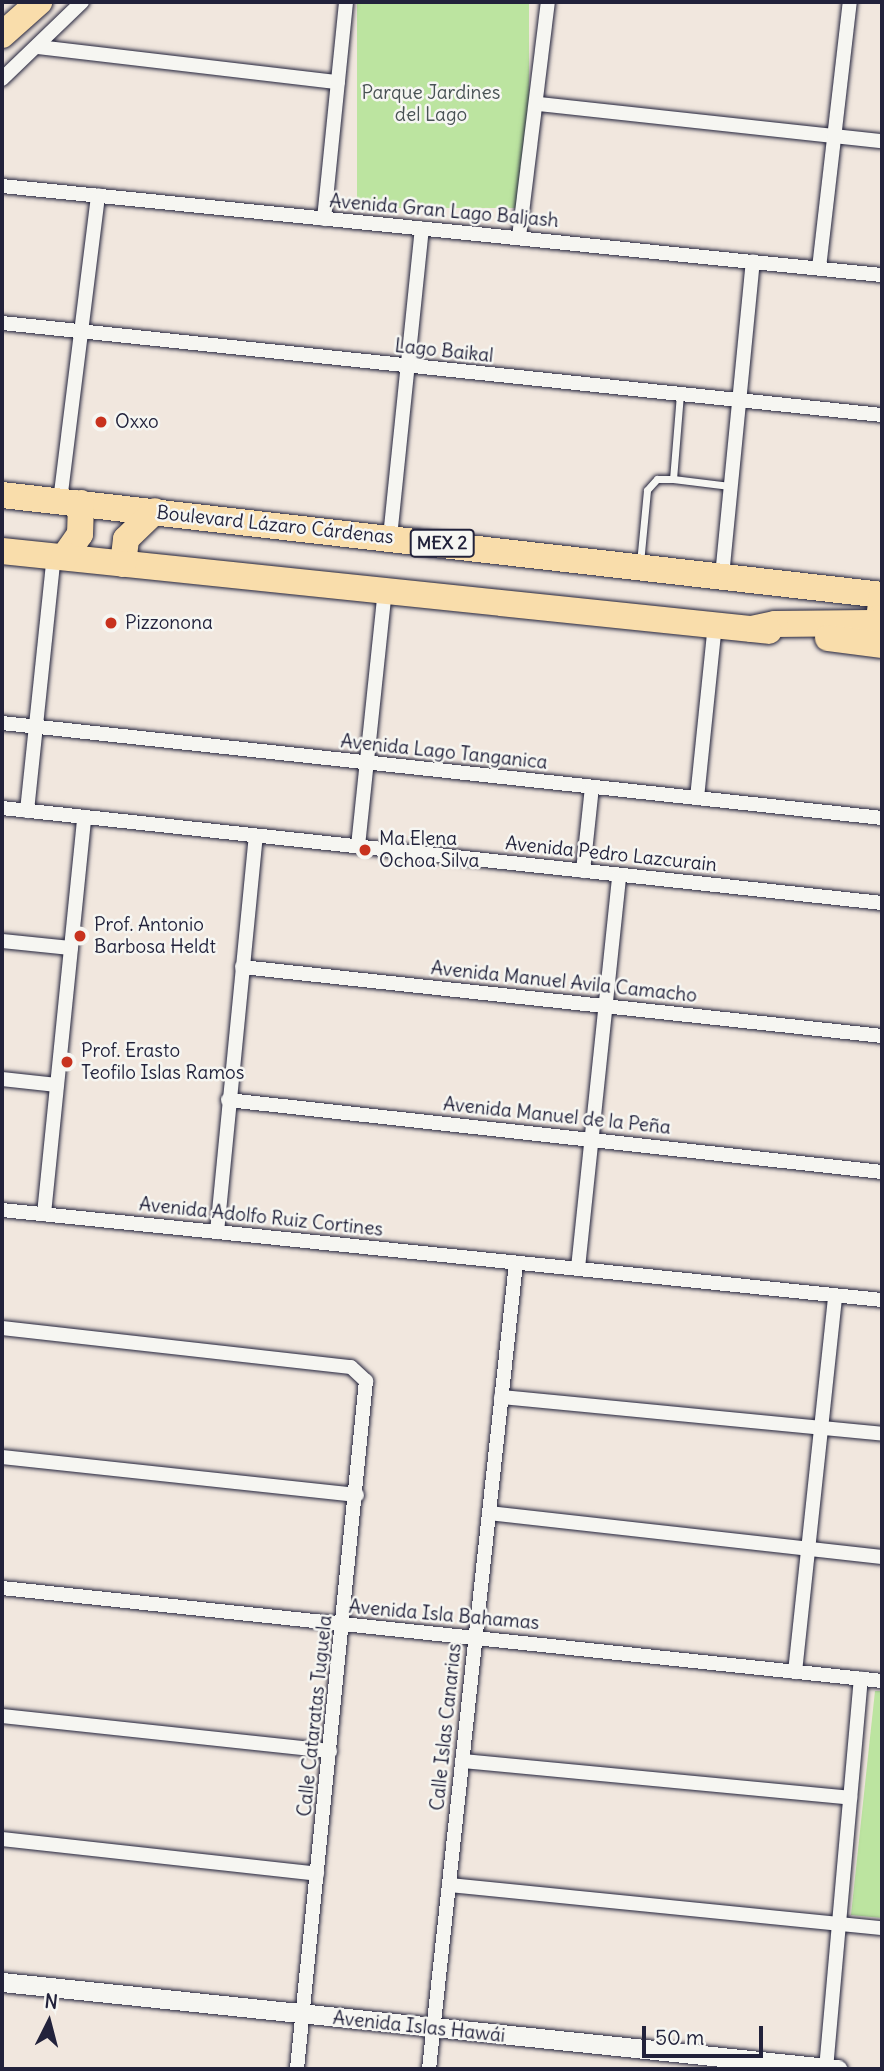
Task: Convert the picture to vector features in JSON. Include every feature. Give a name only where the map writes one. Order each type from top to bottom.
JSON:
[{"type":"highway","points":[[2,35],[39,2]]},
{"type":"highway","name":"Boulevard Lázaro Cárdenas","points":[[2,495],[882,595]]},
{"type":"highway","points":[[59,557],[80,534],[71,502]]},
{"type":"highway","points":[[123,564],[125,539],[155,511]]},
{"type":"highway","points":[[2,551],[715,624],[882,645]]},
{"type":"highway","points":[[752,629],[775,624],[872,623],[879,618],[882,595]]},
{"type":"street","points":[[2,79],[82,2]]},
{"type":"street","points":[[324,219],[346,2]]},
{"type":"street","points":[[519,237],[539,104],[548,2]]},
{"type":"street","points":[[819,268],[849,2]]},
{"type":"street","points":[[38,47],[338,82]]},
{"type":"street","points":[[539,104],[882,141]]},
{"type":"street","name":"Avenida Gran Lago Baljash","points":[[2,186],[882,275]]},
{"type":"street","points":[[71,502],[80,331],[98,195]]},
{"type":"street","points":[[390,537],[422,229]]},
{"type":"street","points":[[722,576],[753,262]]},
{"type":"street","name":"Lago Baikal","points":[[2,323],[882,415]]},
{"type":"street","points":[[27,811],[59,557]]},
{"type":"street","points":[[358,846],[384,590]]},
{"type":"street","points":[[697,798],[715,624]]},
{"type":"street","name":"Avenida Lago Tanganica","points":[[2,723],[882,818]]},
{"type":"street","points":[[583,871],[592,787]]},
{"type":"street","name":"Avenida Pedro Lazcurain","points":[[2,808],[882,903]]},
{"type":"street","points":[[44,1214],[84,817]]},
{"type":"street","points":[[217,1232],[256,836]]},
{"type":"street","points":[[578,1268],[619,875]]},
{"type":"street","points":[[2,941],[71,948]]},
{"type":"street","name":"Avenida Manuel Avila Camacho","points":[[242,967],[882,1036]]},
{"type":"street","points":[[2,1079],[57,1085]]},
{"type":"street","name":"Avenida Manuel de la Peña","points":[[228,1100],[882,1172]]},
{"type":"street","name":"Avenida Adolfo Ruiz Cortines","points":[[2,1210],[882,1300]]},
{"type":"street","name":"Calle Islas Canarias","points":[[429,2069],[516,1263]]},
{"type":"street","points":[[794,1672],[835,1296]]},
{"type":"street","name":"Calle Cataratas Tuguela","points":[[2,1328],[357,1370],[368,1388],[297,2069]]},
{"type":"street","points":[[501,1397],[882,1434]]},
{"type":"street","points":[[2,1457],[357,1495]]},
{"type":"street","points":[[489,1513],[882,1556]]},
{"type":"street","name":"Avenida Isla Bahamas","points":[[2,1588],[344,1625],[475,1635],[882,1681]]},
{"type":"street","points":[[830,2069],[849,1798],[861,1679]]},
{"type":"street","points":[[2,1716],[330,1751]]},
{"type":"street","points":[[462,1761],[849,1798]]},
{"type":"street","points":[[2,1839],[317,1874]]},
{"type":"street","points":[[449,1885],[882,1928]]},
{"type":"street","name":"Avenida Islas Hawái","points":[[2,1982],[830,2069]]},
{"type":"lane","points":[[673,479],[680,394]]},
{"type":"lane","points":[[640,566],[647,490],[657,479],[730,486]]},
{"type":"green space","name":"Parque Jardines del Lago","points":[[357,2],[529,2],[529,208],[357,208]]},
{"type":"green space","points":[[875,1691],[882,1691],[882,1918],[851,1915]]},
{"type":"place","name":"Oxxo","points":[[101,422]]},
{"type":"place","name":"Pizzonona","points":[[111,623]]},
{"type":"place","name":"Ma Elena Ochoa Silva","points":[[365,850]]},
{"type":"place","name":"Prof. Antonio Barbosa Heldt","points":[[80,936]]},
{"type":"place","name":"Prof. Erasto Teofilo Islas Ramos","points":[[67,1062]]}]
